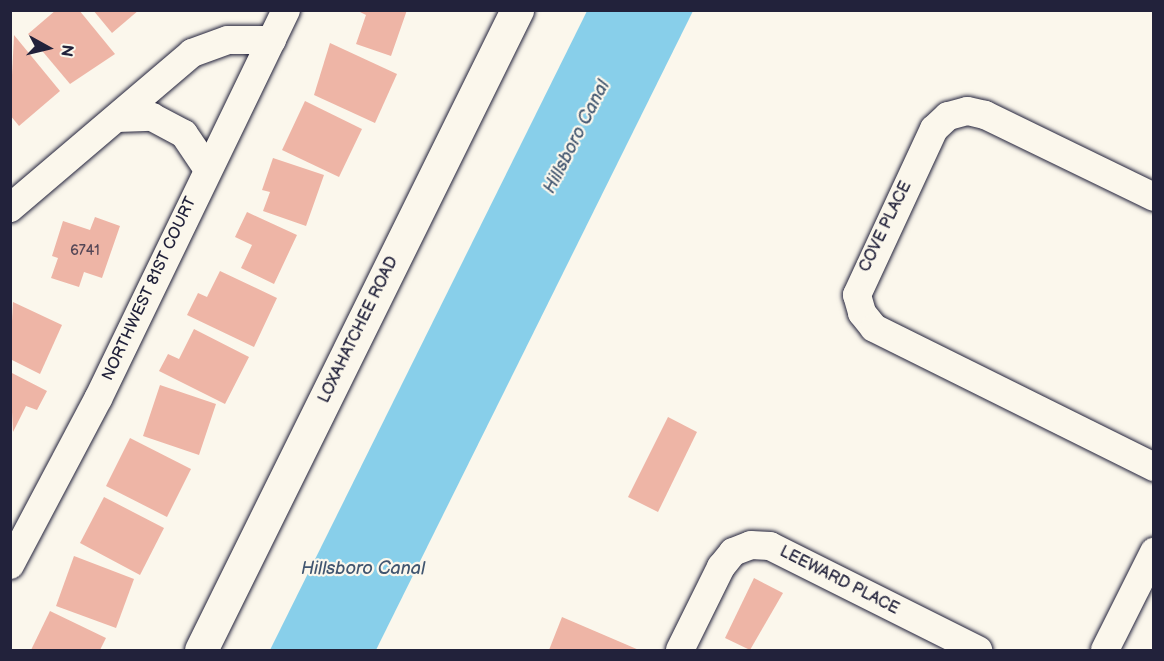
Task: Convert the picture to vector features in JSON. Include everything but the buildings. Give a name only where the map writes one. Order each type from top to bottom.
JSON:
[{"type":"main road","name":"LOXAHATCHEE ROAD","points":[[201,651],[517,10]]},
{"type":"street","name":"NORTHWEST 81ST COURT","points":[[10,565],[98,399],[206,167],[286,10]]},
{"type":"street","points":[[10,208],[192,53],[228,40],[272,40]]},
{"type":"street","name":"COVE PLACE","points":[[1154,197],[985,115],[967,111],[948,116],[934,129],[857,295],[862,313],[874,328],[1154,467]]},
{"type":"street","points":[[117,118],[152,117],[184,134],[206,167]]},
{"type":"street","name":"LEEWARD PLACE","points":[[680,651],[721,567],[733,552],[751,545],[770,546],[978,651]]},
{"type":"street","points":[[1105,651],[1154,552]]},
{"type":"water","name":"Hillsboro Canal","points":[[587,11],[693,11],[376,650],[270,650]]}]
